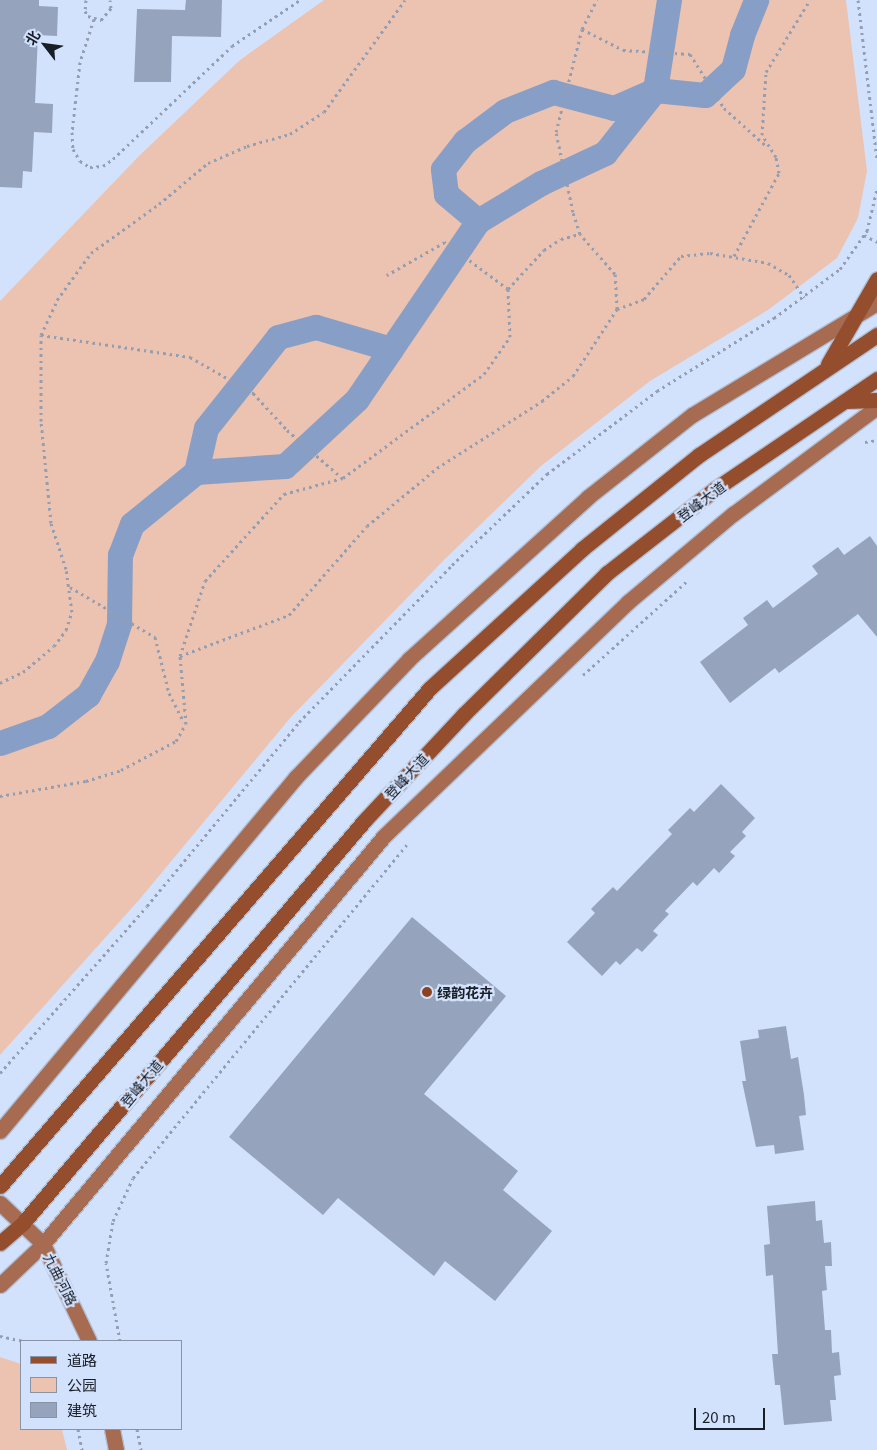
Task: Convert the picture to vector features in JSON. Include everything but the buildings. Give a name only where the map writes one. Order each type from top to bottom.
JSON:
[{"type":"main road","points":[[823,372],[861,312],[877,279]]},
{"type":"main road","points":[[0,1186],[430,688],[590,542],[699,455],[877,335]]},
{"type":"main road","name":"登峰大道","points":[[0,1243],[22,1224],[364,821],[464,714],[607,573],[715,490],[877,379]]},
{"type":"main road","points":[[844,401],[877,400]]},
{"type":"street","points":[[0,1131],[296,777],[408,659],[588,497],[685,421],[877,303]]},
{"type":"street","points":[[0,1285],[43,1244],[384,836],[628,602],[733,514],[877,406]]},
{"type":"street","name":"九曲河路","points":[[0,1203],[43,1244],[89,1340]]},
{"type":"street","points":[[112,1430],[116,1450]]},
{"type":"path","points":[[86,0],[85,11],[94,19],[102,20],[108,15],[110,0]]},
{"type":"path","points":[[94,19],[80,62],[72,132],[73,149],[80,161],[90,167],[103,166],[113,159],[232,46],[300,0]]},
{"type":"path","points":[[0,684],[23,672],[54,646],[66,630],[72,612],[69,587],[50,523],[41,421],[41,335],[57,300],[91,253],[159,204],[208,163],[247,146],[290,134],[324,112],[405,0]]},
{"type":"path","points":[[596,0],[582,29],[556,132],[573,212],[580,234],[615,274],[617,309]]},
{"type":"path","points":[[767,147],[761,122],[766,72],[810,0]]},
{"type":"path","points":[[858,0],[877,159]]},
{"type":"path","points":[[582,29],[623,50],[690,54],[724,108],[776,157],[779,174],[734,256]]},
{"type":"path","points":[[180,656],[289,615],[367,526],[437,468],[542,401],[573,376],[617,309],[644,299],[681,256],[710,253],[768,263],[788,275],[804,297],[840,269],[864,235],[877,189]]},
{"type":"path","points":[[0,796],[86,781],[121,770],[176,741],[186,724],[180,656],[205,581],[284,494],[343,478],[484,374],[510,337],[508,289],[544,250],[561,239],[580,234]]},
{"type":"path","points":[[864,235],[877,242]]},
{"type":"path","points":[[387,274],[445,242],[508,289]]},
{"type":"path","points":[[41,335],[190,357],[253,393],[287,430],[343,478]]},
{"type":"path","points":[[858,444],[877,440]]},
{"type":"path","points":[[582,676],[692,577]]},
{"type":"path","points":[[69,587],[155,637],[169,693],[186,724]]},
{"type":"path","points":[[120,1340],[106,1262],[113,1221],[133,1178],[414,836]]},
{"type":"path","points":[[0,1336],[20,1340]]},
{"type":"path","points":[[78,1430],[82,1450]]},
{"type":"path","points":[[137,1430],[141,1450]]},
{"type":"green space","points":[[324,0],[846,0],[867,171],[858,218],[837,258],[768,310],[650,381],[541,466],[445,559],[291,717],[139,900],[0,1055],[0,301],[139,156],[240,60]]},
{"type":"green space","points":[[0,1357],[20,1364],[20,1430],[62,1430],[67,1450],[0,1450]]},
{"type":"waterway","points":[[478,221],[541,183],[605,153],[655,90],[669,0]]},
{"type":"waterway","points":[[0,743],[48,726],[88,695],[107,661],[119,623],[120,555],[132,524],[196,472],[206,428],[278,337],[316,327],[391,349],[478,221],[446,194],[443,169],[465,141],[505,111],[553,92],[614,108],[655,90],[705,95],[733,69],[742,35],[756,0]]},
{"type":"waterway","points":[[196,472],[285,466],[357,399],[391,349]]},
{"type":"place","name":"绿韵花卉","points":[[427,992]]}]
